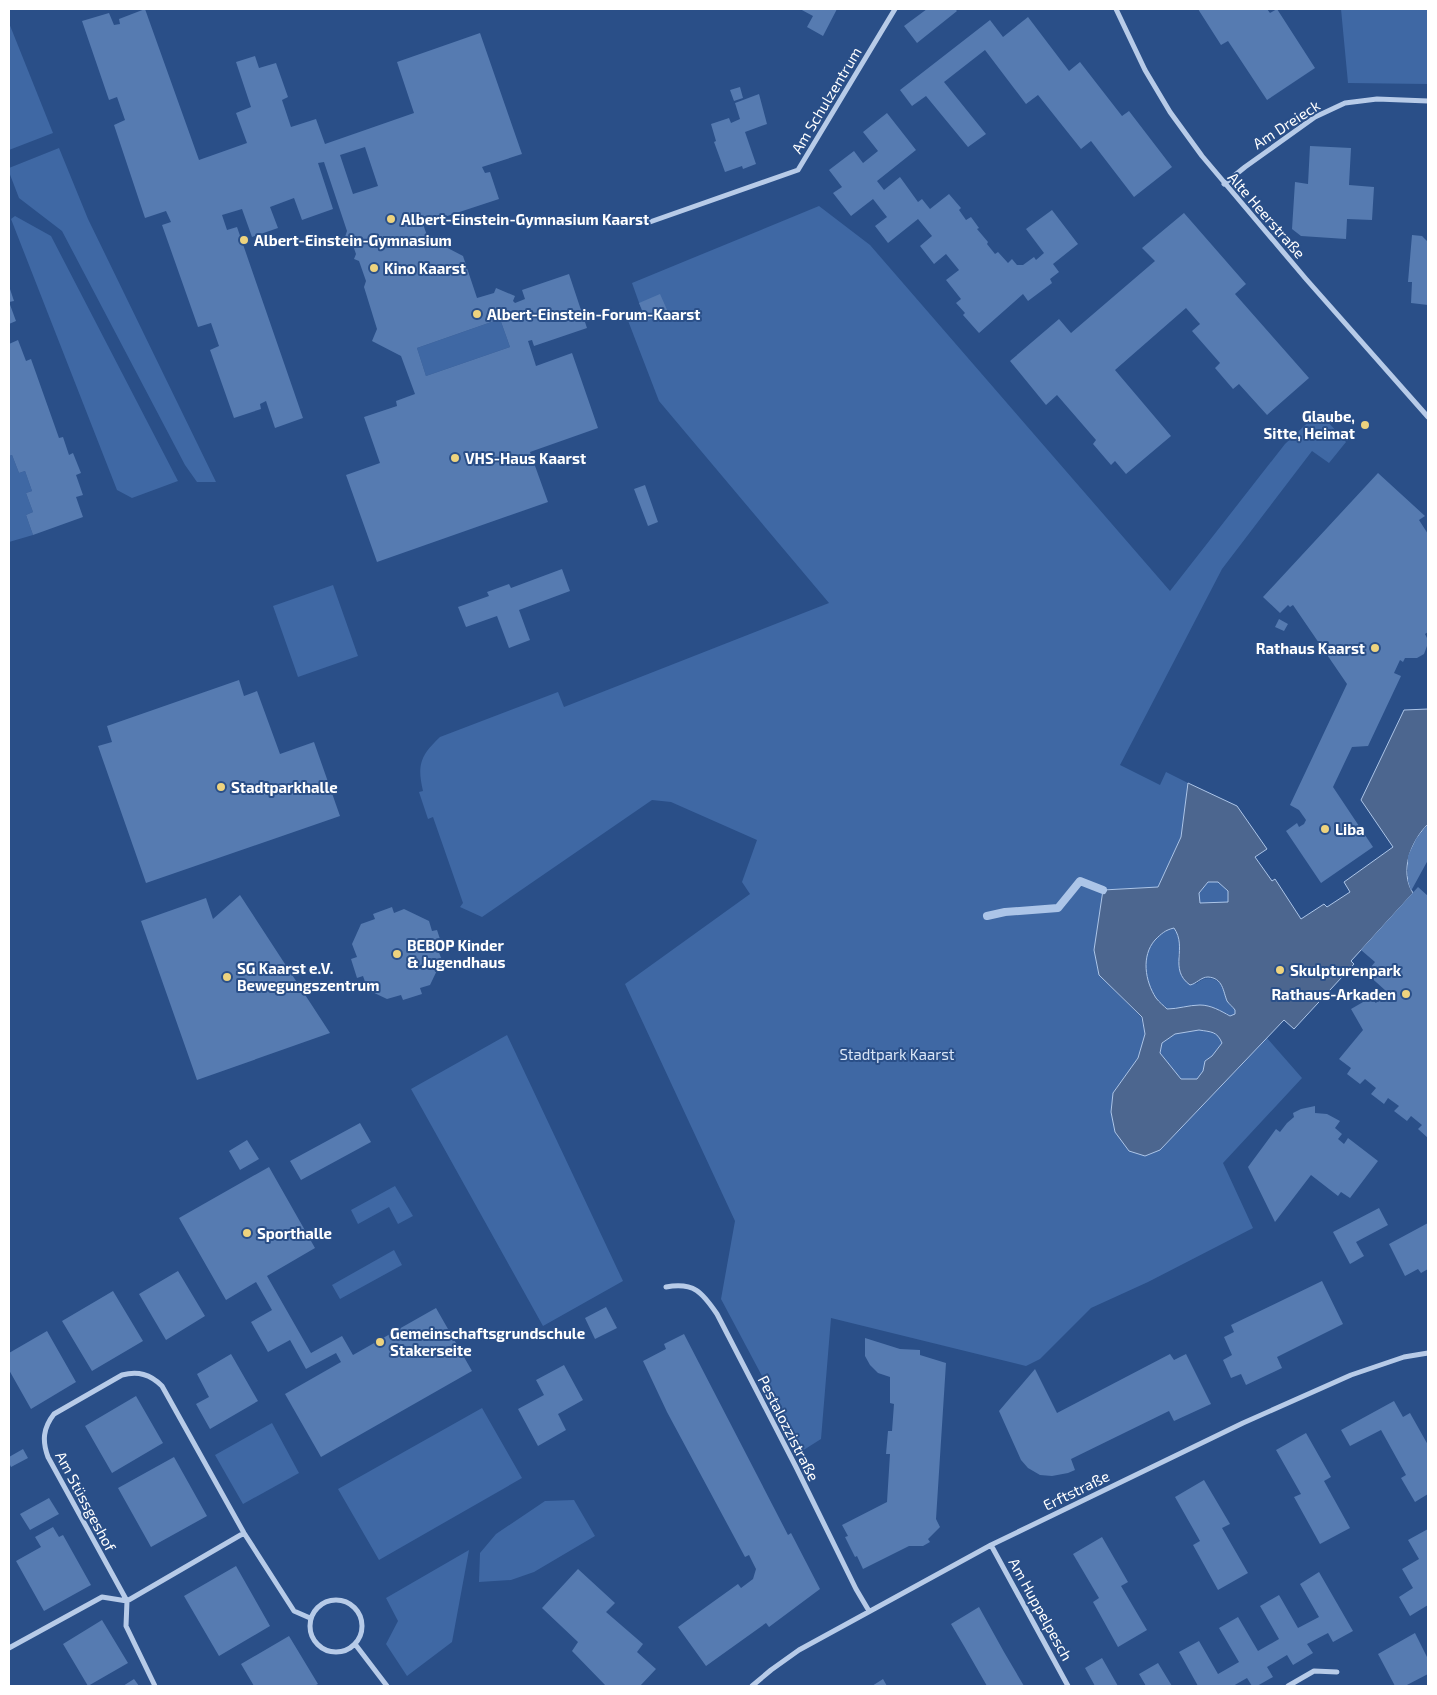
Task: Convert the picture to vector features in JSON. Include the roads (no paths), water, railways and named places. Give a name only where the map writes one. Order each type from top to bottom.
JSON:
[{"type":"street","name":"Am Schulzentrum","points":[[647,223],[798,170],[895,9]]},
{"type":"street","name":"Alte Heerstraße","points":[[1116,9],[1145,70],[1170,112],[1202,156],[1224,184],[1428,417]]},
{"type":"street","name":"Am Dreieck","points":[[1224,184],[1315,117],[1345,103],[1378,99],[1428,101]]},
{"type":"street","name":"Pestalozzistraße","points":[[666,1287],[675,1285],[688,1286],[697,1290],[704,1295],[713,1308],[796,1468],[856,1590],[869,1611]]},
{"type":"street","name":"Erftstraße","points":[[752,1686],[800,1650],[991,1545],[1234,1428],[1342,1379],[1404,1357],[1428,1353]]},
{"type":"street","name":"Am Stüssgeshof","points":[[127,1602],[45,1449],[44,1436],[47,1424],[54,1414],[122,1375],[133,1373],[151,1377],[166,1392],[244,1533],[294,1612],[310,1618]]},
{"type":"street","points":[[9,1648],[102,1597],[127,1602],[244,1533]]},
{"type":"street","name":"Am Huppelpesch","points":[[991,1545],[1068,1686]]},
{"type":"street","points":[[332,1599],[348,1602],[356,1608],[363,1627],[356,1644],[339,1652],[332,1652],[316,1643],[310,1632],[310,1618],[314,1610],[322,1603],[332,1599]]},
{"type":"street","points":[[127,1602],[126,1626],[155,1686]]},
{"type":"street","points":[[356,1644],[387,1686]]},
{"type":"street","points":[[1288,1686],[1314,1671],[1337,1672]]},
{"type":"waterway","points":[[987,916],[1005,912],[1058,908],[1080,881],[1103,890]]},
{"type":"place","name":"Albert-Einstein-Gymnasium Kaarst","points":[[391,219]]},
{"type":"place","name":"Albert-Einstein-Gymnasium","points":[[244,240]]},
{"type":"place","name":"Kino Kaarst","points":[[374,268]]},
{"type":"place","name":"Albert-Einstein-Forum-Kaarst","points":[[477,314]]},
{"type":"place","name":"Glaube, Sitte, Heimat","points":[[1365,425]]},
{"type":"place","name":"VHS-Haus Kaarst","points":[[455,458]]},
{"type":"place","name":"Rathaus Kaarst","points":[[1375,648]]},
{"type":"place","name":"Stadtparkhalle","points":[[221,787]]},
{"type":"place","name":"Liba","points":[[1325,829]]},
{"type":"place","name":"BEBOP Kinder & Jugendhaus","points":[[397,954]]},
{"type":"place","name":"Skulpturenpark","points":[[1280,970]]},
{"type":"place","name":"SG Kaarst e.V. Bewegungszentrum","points":[[227,977]]},
{"type":"place","name":"Rathaus-Arkaden","points":[[1406,994]]},
{"type":"place","name":"Sporthalle","points":[[247,1233]]},
{"type":"place","name":"Gemeinschaftsgrundschule Stakerseite","points":[[380,1342]]},
{"type":"park label","name":"Stadtpark Kaarst","points":[[897,1054]]}]
